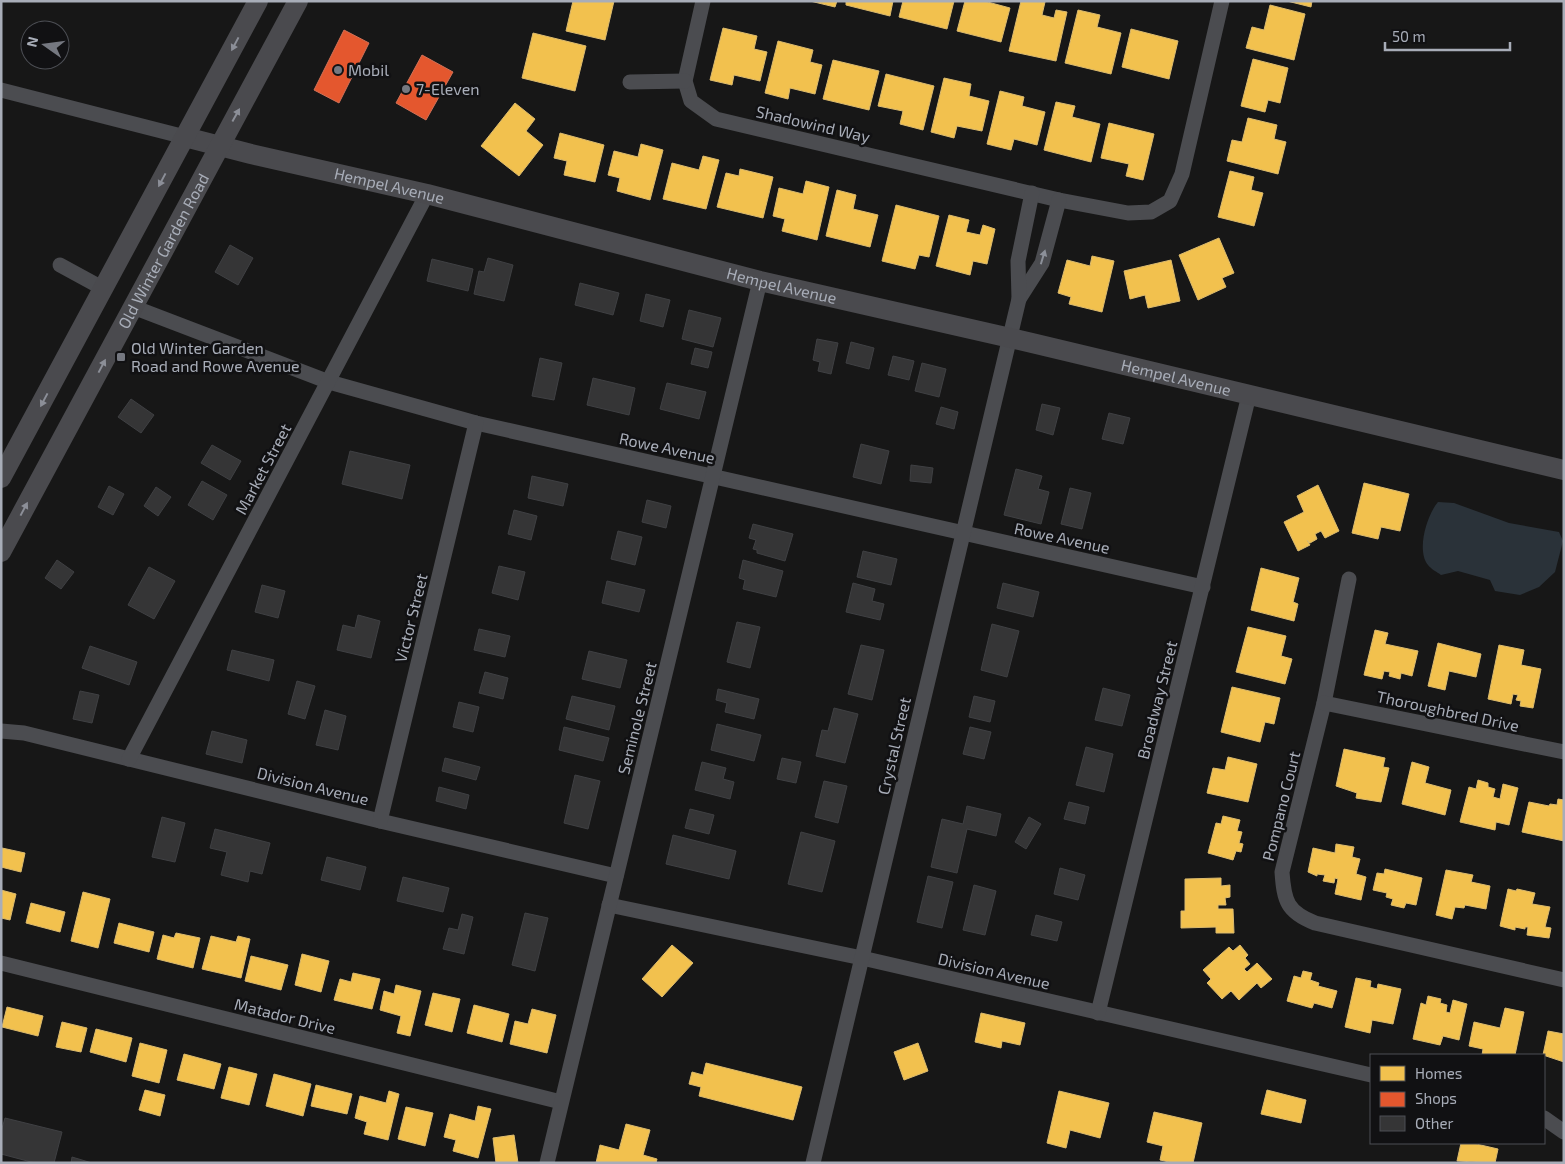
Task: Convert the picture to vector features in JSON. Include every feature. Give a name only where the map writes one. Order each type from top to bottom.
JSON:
[{"type":"street","points":[[1,478],[258,1]]},
{"type":"street","name":"Old Winter Garden Road","points":[[1,552],[298,1]]},
{"type":"street","points":[[630,82],[685,81],[703,1]]},
{"type":"street","name":"Shadowind Way","points":[[685,81],[691,102],[716,118],[1059,200],[1128,213],[1151,212],[1170,200],[1182,174],[1222,1]]},
{"type":"street","name":"Hempel Avenue","points":[[1,90],[220,146],[427,194],[760,281],[1010,338],[1564,470]]},
{"type":"street","points":[[1010,338],[1019,299],[1018,261],[1032,193]]},
{"type":"street","name":"Market Street","points":[[129,759],[427,194]]},
{"type":"street","points":[[1019,299],[1042,263],[1059,200]]},
{"type":"street","points":[[60,266],[104,289]]},
{"type":"street","name":"Seminole Street","points":[[547,1163],[760,281]]},
{"type":"street","name":"Rowe Avenue","points":[[134,307],[329,382],[476,423],[1203,587]]},
{"type":"street","name":"Crystal Street","points":[[813,1163],[1010,338]]},
{"type":"street","name":"Broadway Street","points":[[1098,1013],[1249,395]]},
{"type":"street","name":"Victor Street","points":[[380,821],[476,423]]},
{"type":"street","name":"Pompano Court","points":[[1348,579],[1324,703],[1282,872],[1284,898],[1298,916],[1315,923],[1564,980]]},
{"type":"street","name":"Thoroughbred Drive","points":[[1324,703],[1563,750]]},
{"type":"street","name":"Division Avenue","points":[[1,731],[24,733],[380,821],[616,876]]},
{"type":"street","name":"Division Avenue","points":[[609,905],[862,958],[1370,1075]]},
{"type":"street","name":"Matador Drive","points":[[1,963],[561,1102]]},
{"type":"street","points":[[1545,1119],[1564,1132]]},
{"type":"shaded area","points":[[1438,502],[1454,503],[1509,523],[1559,532],[1563,541],[1555,572],[1539,587],[1520,595],[1495,591],[1490,580],[1458,571],[1441,575],[1428,565],[1423,551],[1424,533],[1430,515]]},
{"type":"building: Homes","points":[[573,1],[614,1],[605,40],[566,31]]},
{"type":"building: Homes","points":[[810,1],[837,1],[835,7]]},
{"type":"building: Homes","points":[[846,1],[893,1],[890,16],[846,5]]},
{"type":"building: Homes","points":[[903,1],[954,1],[947,29],[899,17]]},
{"type":"building: Homes","points":[[965,1],[984,1],[1010,8],[1001,42],[957,31]]},
{"type":"building: Homes","points":[[1021,1],[1045,2],[1042,15],[1054,18],[1056,10],[1067,12],[1056,61],[1009,51]]},
{"type":"building: Homes","points":[[1287,1],[1312,1],[1311,7]]},
{"type":"building: Homes","points":[[1270,5],[1305,14],[1294,60],[1246,48],[1252,27],[1264,30]]},
{"type":"building: Homes","points":[[1078,10],[1100,15],[1097,27],[1121,33],[1111,74],[1065,63]]},
{"type":"building: Homes","points":[[723,28],[757,36],[754,49],[767,52],[760,81],[734,75],[732,85],[710,80]]},
{"type":"building: Homes","points":[[1131,29],[1178,41],[1169,79],[1122,67]]},
{"type":"building: Homes","points":[[533,33],[586,46],[575,91],[522,78]]},
{"type":"building: Homes","points":[[778,41],[813,50],[810,62],[822,65],[815,94],[790,88],[788,99],[765,93]]},
{"type":"building: Homes","points":[[1253,59],[1288,68],[1280,103],[1268,100],[1265,112],[1241,106]]},
{"type":"building: Homes","points":[[833,60],[879,71],[869,110],[823,99]]},
{"type":"building: Homes","points":[[886,74],[934,86],[923,130],[900,124],[903,111],[878,106]]},
{"type":"building: Homes","points":[[944,78],[971,84],[969,96],[989,101],[982,131],[957,126],[954,138],[931,132]]},
{"type":"building: Homes","points":[[1000,91],[1024,97],[1022,106],[1045,112],[1037,145],[1014,139],[1011,150],[987,144]]},
{"type":"building: Homes","points":[[1056,102],[1075,106],[1072,117],[1100,124],[1091,162],[1044,150]]},
{"type":"building: Homes","points":[[515,103],[535,119],[526,131],[543,145],[519,176],[481,146]]},
{"type":"building: Homes","points":[[1248,118],[1277,125],[1274,139],[1286,142],[1278,174],[1227,161],[1232,140],[1242,142]]},
{"type":"building: Homes","points":[[1109,123],[1154,134],[1143,180],[1126,176],[1129,164],[1101,158]]},
{"type":"building: Homes","points":[[560,133],[604,145],[595,182],[564,175],[567,161],[554,158]]},
{"type":"building: Homes","points":[[641,144],[663,150],[650,200],[617,191],[620,178],[608,175],[614,151],[638,157]]},
{"type":"building: Homes","points":[[703,156],[719,160],[706,209],[663,199],[672,163],[699,170]]},
{"type":"building: Homes","points":[[740,169],[773,177],[763,218],[717,207],[726,173],[739,176]]},
{"type":"building: Homes","points":[[1230,171],[1254,177],[1251,190],[1263,193],[1254,226],[1218,217]]},
{"type":"building: Homes","points":[[806,181],[829,187],[817,240],[782,231],[785,219],[773,216],[779,188],[803,194]]},
{"type":"building: Homes","points":[[837,190],[856,195],[853,209],[878,215],[870,247],[826,236]]},
{"type":"building: Homes","points":[[896,205],[939,216],[929,257],[919,255],[915,269],[882,261]]},
{"type":"building: Homes","points":[[949,215],[969,220],[966,232],[980,235],[983,225],[995,229],[987,264],[973,261],[970,275],[936,266]]},
{"type":"building: Homes","points":[[1219,238],[1234,273],[1222,278],[1226,287],[1198,300],[1179,255]]},
{"type":"building: Homes","points":[[1092,256],[1114,261],[1102,312],[1069,304],[1071,297],[1058,293],[1067,260],[1090,266]]},
{"type":"building: Homes","points":[[1171,260],[1180,301],[1148,308],[1145,295],[1130,299],[1124,271]]},
{"type":"building: Homes","points":[[1364,483],[1409,494],[1400,531],[1381,527],[1378,539],[1352,533]]},
{"type":"building: Homes","points":[[1318,485],[1339,531],[1325,538],[1321,531],[1315,534],[1317,539],[1310,543],[1307,540],[1310,545],[1298,551],[1284,522],[1304,512],[1297,496]]},
{"type":"building: Homes","points":[[1261,568],[1299,578],[1293,602],[1298,604],[1294,621],[1251,610]]},
{"type":"building: Homes","points":[[1248,627],[1286,636],[1281,656],[1292,659],[1285,684],[1236,672]]},
{"type":"building: Homes","points":[[1375,630],[1388,633],[1385,644],[1418,651],[1412,676],[1401,673],[1400,679],[1389,676],[1390,672],[1384,671],[1382,679],[1364,675]]},
{"type":"building: Homes","points":[[1438,643],[1481,654],[1476,677],[1449,671],[1445,690],[1428,686]]},
{"type":"building: Homes","points":[[1499,645],[1524,650],[1521,665],[1541,669],[1533,708],[1520,706],[1521,701],[1516,700],[1518,695],[1513,694],[1511,704],[1488,699]]},
{"type":"building: Homes","points":[[1232,687],[1280,698],[1274,724],[1265,722],[1260,742],[1221,732]]},
{"type":"building: Homes","points":[[1344,749],[1385,758],[1383,767],[1389,768],[1381,802],[1356,798],[1357,793],[1336,786]]},
{"type":"building: Homes","points":[[1228,757],[1257,764],[1248,802],[1207,793],[1213,768],[1225,770]]},
{"type":"building: Homes","points":[[1412,762],[1429,767],[1425,783],[1451,790],[1445,815],[1402,804]]},
{"type":"building: Homes","points":[[1478,780],[1488,783],[1488,787],[1495,789],[1493,797],[1500,799],[1503,784],[1518,788],[1509,825],[1496,822],[1495,830],[1460,822],[1469,787],[1476,789]]},
{"type":"building: Homes","points":[[1558,799],[1564,800],[1564,841],[1522,832],[1529,802],[1549,806],[1550,804],[1557,805]]},
{"type":"building: Homes","points":[[1223,816],[1240,820],[1237,831],[1242,832],[1239,843],[1243,844],[1241,852],[1236,851],[1233,860],[1208,853],[1216,823],[1221,824]]},
{"type":"building: Homes","points":[[1336,844],[1354,847],[1352,857],[1360,859],[1356,874],[1366,877],[1361,900],[1335,894],[1338,879],[1335,878],[1334,883],[1323,881],[1325,875],[1317,874],[1317,876],[1308,872],[1313,848],[1335,853]]},
{"type":"building: Homes","points":[[2,848],[25,853],[21,872],[1,867]]},
{"type":"building: Homes","points":[[1385,869],[1422,878],[1416,905],[1406,903],[1404,908],[1391,905],[1393,899],[1386,897],[1387,893],[1373,890],[1377,873],[1384,874]]},
{"type":"building: Homes","points":[[1446,870],[1473,875],[1471,882],[1490,886],[1486,909],[1465,905],[1464,908],[1455,907],[1452,919],[1436,915]]},
{"type":"building: Homes","points":[[1221,878],[1221,886],[1230,885],[1230,897],[1225,898],[1226,905],[1218,905],[1218,909],[1233,909],[1234,933],[1216,933],[1216,927],[1181,928],[1181,911],[1185,911],[1185,879]]},
{"type":"building: Homes","points":[[1508,889],[1535,893],[1532,904],[1550,907],[1545,927],[1551,928],[1549,938],[1527,935],[1528,927],[1525,927],[1525,929],[1515,927],[1515,930],[1500,926]]},
{"type":"building: Homes","points":[[1,890],[16,894],[10,920],[1,918]]},
{"type":"building: Homes","points":[[83,892],[110,899],[98,948],[71,941]]},
{"type":"building: Homes","points":[[31,903],[65,912],[60,932],[26,923]]},
{"type":"building: Homes","points":[[119,923],[154,932],[149,952],[114,943]]},
{"type":"building: Homes","points":[[176,933],[200,938],[193,968],[157,959],[163,935],[174,938]]},
{"type":"building: Homes","points":[[211,936],[236,942],[238,936],[250,939],[241,978],[202,969]]},
{"type":"building: Homes","points":[[672,945],[693,963],[662,997],[642,979]]},
{"type":"building: Homes","points":[[1240,945],[1248,955],[1245,958],[1250,964],[1244,969],[1247,972],[1257,963],[1272,979],[1261,988],[1257,983],[1239,1000],[1231,991],[1222,999],[1207,983],[1211,979],[1203,970],[1229,947],[1233,951]]},
{"type":"building: Homes","points":[[302,954],[329,961],[321,992],[295,985]]},
{"type":"building: Homes","points":[[251,956],[288,965],[281,990],[245,981]]},
{"type":"building: Homes","points":[[1303,971],[1312,973],[1310,980],[1319,983],[1318,986],[1337,991],[1332,1008],[1314,1003],[1312,1008],[1287,1001],[1294,976],[1301,978]]},
{"type":"building: Homes","points":[[353,973],[380,979],[372,1009],[334,1000],[340,979],[351,982]]},
{"type":"building: Homes","points":[[1356,978],[1371,981],[1370,987],[1377,989],[1378,984],[1401,989],[1393,1024],[1372,1020],[1370,1033],[1345,1027]]},
{"type":"building: Homes","points":[[396,985],[421,991],[410,1036],[397,1033],[401,1016],[380,1010],[384,991],[394,994]]},
{"type":"building: Homes","points":[[433,993],[460,999],[452,1032],[425,1025]]},
{"type":"building: Homes","points":[[1428,996],[1441,999],[1440,1003],[1447,1005],[1446,1012],[1450,1013],[1453,1000],[1467,1004],[1459,1040],[1443,1036],[1440,1045],[1413,1039],[1421,1003],[1426,1005]]},
{"type":"building: Homes","points":[[474,1005],[509,1014],[502,1042],[467,1033]]},
{"type":"building: Homes","points":[[7,1007],[43,1016],[38,1036],[2,1027]]},
{"type":"building: Homes","points":[[1505,1008],[1524,1012],[1515,1054],[1482,1054],[1483,1049],[1469,1046],[1474,1022],[1500,1028]]},
{"type":"building: Homes","points":[[532,1009],[556,1015],[547,1053],[510,1044],[515,1021],[528,1024]]},
{"type":"building: Homes","points":[[981,1013],[1025,1023],[1020,1045],[1002,1041],[1001,1048],[975,1042]]},
{"type":"building: Homes","points":[[62,1022],[87,1028],[81,1052],[56,1047]]},
{"type":"building: Homes","points":[[96,1029],[132,1038],[126,1062],[90,1052]]},
{"type":"building: Homes","points":[[1548,1031],[1564,1034],[1564,1062],[1543,1054]]},
{"type":"building: Homes","points":[[140,1043],[167,1050],[159,1083],[132,1076]]},
{"type":"building: Homes","points":[[918,1043],[928,1071],[904,1080],[894,1052]]},
{"type":"building: Homes","points":[[184,1054],[221,1064],[214,1089],[177,1080]]},
{"type":"building: Homes","points":[[706,1063],[802,1087],[793,1120],[699,1096],[701,1087],[689,1084],[692,1072],[703,1075]]},
{"type":"building: Homes","points":[[229,1067],[257,1074],[249,1105],[221,1098]]},
{"type":"building: Homes","points":[[274,1074],[311,1084],[303,1116],[266,1106]]},
{"type":"building: Homes","points":[[316,1085],[352,1094],[347,1114],[311,1106]]},
{"type":"building: Homes","points":[[145,1090],[165,1095],[160,1116],[139,1110]]},
{"type":"building: Homes","points":[[1267,1090],[1306,1100],[1301,1123],[1261,1114]]},
{"type":"building: Homes","points":[[389,1091],[399,1094],[388,1140],[364,1134],[367,1122],[355,1118],[360,1096],[386,1103]]},
{"type":"building: Homes","points":[[1059,1091],[1109,1103],[1100,1138],[1070,1130],[1066,1148],[1047,1143]]},
{"type":"building: Homes","points":[[478,1106],[491,1109],[478,1158],[453,1151],[456,1140],[444,1137],[450,1114],[475,1121]]},
{"type":"building: Homes","points":[[406,1107],[433,1113],[425,1146],[398,1139]]},
{"type":"building: Homes","points":[[1154,1112],[1202,1123],[1193,1163],[1174,1163],[1160,1160],[1163,1146],[1147,1142]]},
{"type":"building: Homes","points":[[626,1124],[650,1130],[643,1155],[657,1159],[656,1163],[596,1163],[600,1145],[619,1150]]},
{"type":"building: Homes","points":[[514,1135],[518,1163],[496,1163],[493,1138]]},
{"type":"building: Homes","points":[[1461,1144],[1476,1144],[1498,1149],[1495,1163],[1457,1161]]},
{"type":"building: Shops","points":[[344,30],[369,43],[339,103],[314,90]]},
{"type":"building: Shops","points":[[422,55],[453,72],[426,120],[396,103]]},
{"type":"building: Other","points":[[230,245],[253,258],[238,285],[215,272]]},
{"type":"building: Other","points":[[488,258],[513,265],[504,301],[474,294],[479,271],[484,272]]},
{"type":"building: Other","points":[[432,259],[473,269],[468,291],[427,281]]},
{"type":"building: Other","points":[[580,283],[619,293],[613,315],[575,305]]},
{"type":"building: Other","points":[[646,294],[670,300],[663,327],[640,321]]},
{"type":"building: Other","points":[[689,310],[721,318],[713,347],[682,339]]},
{"type":"building: Other","points":[[817,339],[838,343],[831,374],[818,371],[820,362],[813,360]]},
{"type":"building: Other","points":[[851,342],[874,348],[869,369],[846,363]]},
{"type":"building: Other","points":[[695,348],[712,352],[708,368],[691,364]]},
{"type":"building: Other","points":[[893,356],[914,361],[909,380],[888,375]]},
{"type":"building: Other","points":[[540,358],[562,363],[554,400],[532,396]]},
{"type":"building: Other","points":[[922,363],[946,369],[939,397],[915,391]]},
{"type":"building: Other","points":[[593,378],[635,388],[629,415],[587,405]]},
{"type":"building: Other","points":[[667,383],[706,392],[699,419],[660,409]]},
{"type":"building: Other","points":[[131,399],[154,415],[141,433],[118,417]]},
{"type":"building: Other","points":[[1042,404],[1060,408],[1053,435],[1036,430]]},
{"type":"building: Other","points":[[941,407],[958,412],[954,429],[936,424]]},
{"type":"building: Other","points":[[1109,413],[1130,418],[1123,444],[1102,439]]},
{"type":"building: Other","points":[[861,444],[889,451],[881,484],[853,477]]},
{"type":"building: Other","points":[[212,445],[241,461],[230,480],[201,463]]},
{"type":"building: Other","points":[[350,451],[410,465],[402,499],[342,484]]},
{"type":"building: Other","points":[[911,465],[933,468],[931,483],[910,481]]},
{"type":"building: Other","points":[[1016,469],[1042,476],[1038,489],[1049,492],[1041,524],[1004,515]]},
{"type":"building: Other","points":[[532,476],[568,484],[563,506],[528,498]]},
{"type":"building: Other","points":[[202,481],[227,495],[213,520],[188,505]]},
{"type":"building: Other","points":[[109,486],[124,494],[113,515],[98,507]]},
{"type":"building: Other","points":[[156,487],[171,497],[158,516],[144,506]]},
{"type":"building: Other","points":[[1070,488],[1091,493],[1082,529],[1061,524]]},
{"type":"building: Other","points":[[647,500],[671,506],[666,528],[642,522]]},
{"type":"building: Other","points":[[514,510],[537,516],[531,540],[508,534]]},
{"type":"building: Other","points":[[753,524],[793,534],[785,561],[757,553],[757,550],[753,549],[756,540],[749,538]]},
{"type":"building: Other","points":[[618,531],[642,537],[635,565],[611,559]]},
{"type":"building: Other","points":[[863,551],[897,559],[891,585],[857,577]]},
{"type":"building: Other","points":[[57,560],[74,572],[61,589],[45,578]]},
{"type":"building: Other","points":[[743,560],[783,571],[776,597],[743,589],[745,580],[739,578]]},
{"type":"building: Other","points":[[499,566],[525,572],[518,600],[492,593]]},
{"type":"building: Other","points":[[149,567],[175,581],[154,619],[128,605]]},
{"type":"building: Other","points":[[607,581],[645,590],[639,612],[602,603]]},
{"type":"building: Other","points":[[853,583],[875,589],[872,601],[884,604],[880,620],[846,612]]},
{"type":"building: Other","points":[[1003,583],[1039,592],[1033,617],[997,608]]},
{"type":"building: Other","points":[[262,585],[285,591],[278,618],[255,612]]},
{"type":"building: Other","points":[[358,615],[380,621],[371,658],[337,650],[343,625],[355,628]]},
{"type":"building: Other","points":[[737,622],[760,627],[750,668],[727,662]]},
{"type":"building: Other","points":[[992,624],[1019,631],[1007,677],[981,670]]},
{"type":"building: Other","points":[[479,629],[510,636],[505,657],[474,650]]},
{"type":"building: Other","points":[[861,645],[884,650],[872,700],[848,694]]},
{"type":"building: Other","points":[[90,646],[137,662],[129,685],[82,668]]},
{"type":"building: Other","points":[[232,650],[274,660],[269,681],[227,670]]},
{"type":"building: Other","points":[[589,651],[627,660],[620,688],[582,679]]},
{"type":"building: Other","points":[[485,672],[508,678],[503,699],[479,693]]},
{"type":"building: Other","points":[[297,681],[315,686],[305,719],[288,714]]},
{"type":"building: Other","points":[[1103,688],[1130,695],[1122,726],[1095,720]]},
{"type":"building: Other","points":[[718,689],[759,699],[754,719],[725,712],[727,703],[716,700]]},
{"type":"building: Other","points":[[80,691],[99,695],[92,723],[73,719]]},
{"type":"building: Other","points":[[572,696],[615,706],[609,730],[566,719]]},
{"type":"building: Other","points":[[974,696],[995,701],[990,722],[969,717]]},
{"type":"building: Other","points":[[459,702],[479,707],[473,732],[453,727]]},
{"type":"building: Other","points":[[834,708],[858,714],[845,763],[816,756],[822,730],[828,731]]},
{"type":"building: Other","points":[[325,710],[346,716],[338,750],[316,745]]},
{"type":"building: Other","points":[[717,724],[761,735],[754,761],[711,750]]},
{"type":"building: Other","points":[[564,727],[609,738],[603,761],[559,750]]},
{"type":"building: Other","points":[[970,727],[991,732],[984,759],[963,754]]},
{"type":"building: Other","points":[[212,731],[247,740],[242,763],[206,754]]},
{"type":"building: Other","points":[[1086,747],[1113,754],[1104,792],[1076,785]]},
{"type":"building: Other","points":[[445,758],[480,767],[476,780],[442,771]]},
{"type":"building: Other","points":[[782,758],[801,762],[796,783],[777,779]]},
{"type":"building: Other","points":[[702,762],[726,768],[723,779],[734,782],[730,799],[695,790]]},
{"type":"building: Other","points":[[575,775],[600,781],[588,829],[564,823]]},
{"type":"building: Other","points":[[824,781],[847,786],[838,823],[815,817]]},
{"type":"building: Other","points":[[439,787],[469,795],[466,809],[436,801]]},
{"type":"building: Other","points":[[1069,802],[1089,807],[1085,824],[1064,819]]},
{"type":"building: Other","points":[[967,806],[1001,814],[996,836],[967,829],[957,873],[931,867],[942,819],[963,824]]},
{"type":"building: Other","points":[[690,809],[714,815],[709,834],[685,828]]},
{"type":"building: Other","points":[[162,817],[185,823],[175,862],[152,857]]},
{"type":"building: Other","points":[[1029,817],[1041,824],[1026,849],[1015,842]]},
{"type":"building: Other","points":[[215,829],[270,843],[262,874],[250,871],[248,882],[221,875],[227,852],[210,848]]},
{"type":"building: Other","points":[[801,832],[835,841],[822,892],[788,884]]},
{"type":"building: Other","points":[[673,835],[736,851],[729,879],[666,864]]},
{"type":"building: Other","points":[[327,857],[366,867],[360,890],[321,880]]},
{"type":"building: Other","points":[[1060,868],[1085,875],[1078,900],[1054,894]]},
{"type":"building: Other","points":[[928,876],[953,882],[942,928],[917,922]]},
{"type":"building: Other","points":[[403,877],[449,888],[443,912],[397,901]]},
{"type":"building: Other","points":[[974,885],[996,891],[985,935],[963,930]]},
{"type":"building: Other","points":[[525,913],[548,918],[535,971],[512,965]]},
{"type":"building: Other","points":[[462,914],[473,917],[464,954],[443,949],[449,928],[458,930]]},
{"type":"building: Other","points":[[1036,915],[1062,922],[1057,941],[1031,935]]},
{"type":"building: Other","points":[[5,1118],[62,1132],[54,1163],[35,1163],[1,1154],[1,1132]]},
{"type":"building: Other","points":[[72,1157],[92,1163],[71,1163]]},
{"type":"place","name":"Mobil","points":[[338,70]]},
{"type":"place","name":"7-Eleven","points":[[406,89]]},
{"type":"place","name":"Old Winter Garden Road and Rowe Avenue","points":[[121,357]]}]
